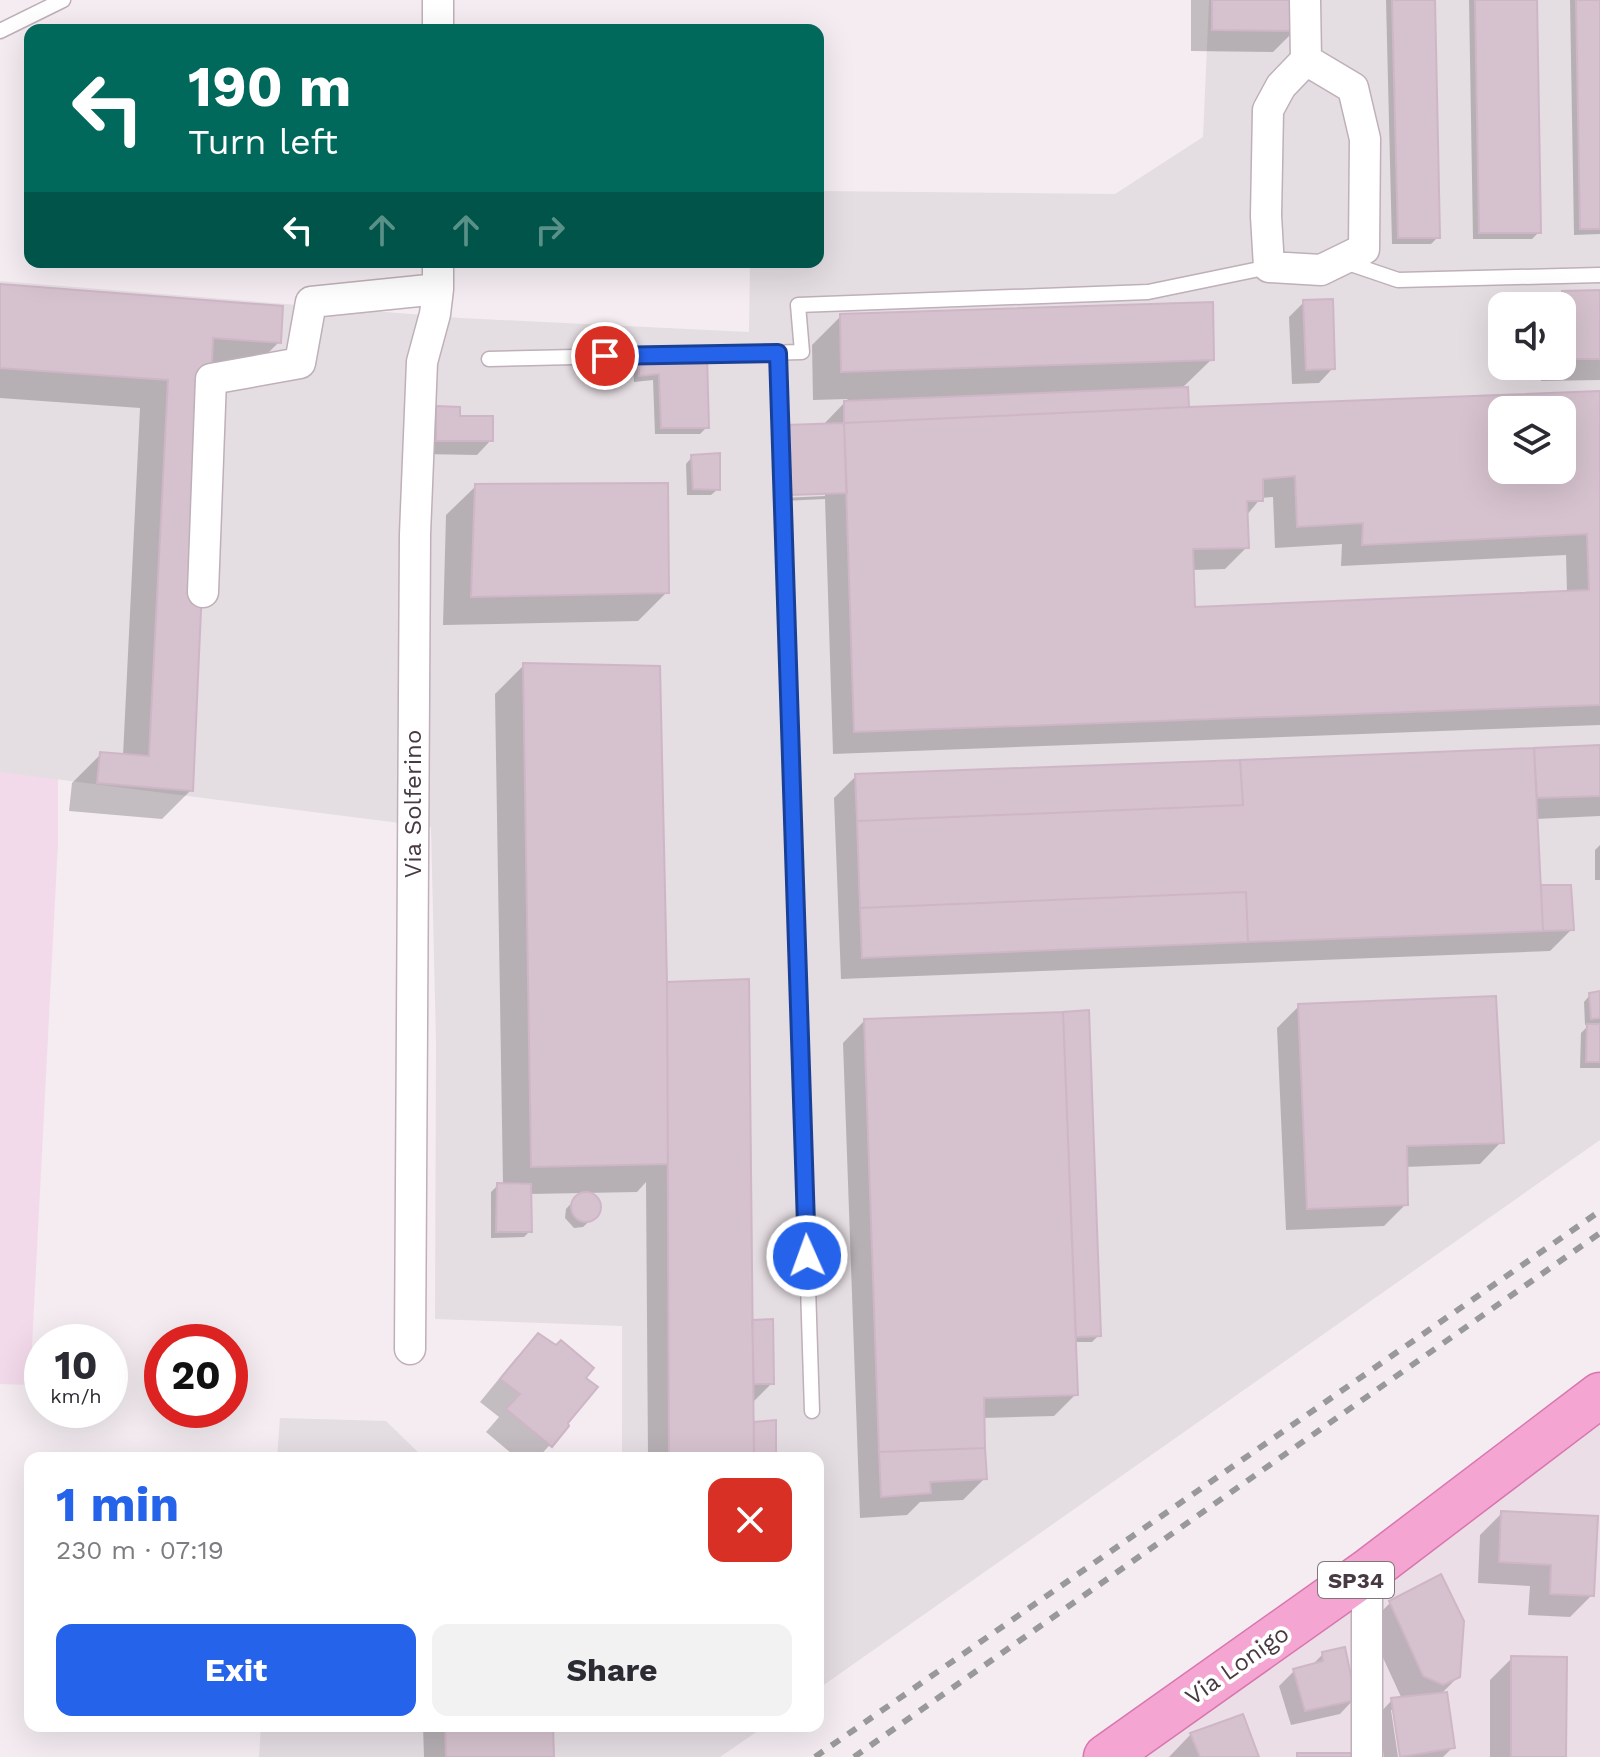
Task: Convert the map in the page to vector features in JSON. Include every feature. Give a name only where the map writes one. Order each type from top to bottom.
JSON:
[{"type":"main road","name":"Via Lonigo","points":[[1106,1757],[1367,1572],[1600,1395]]},
{"type":"street","points":[[438,0],[438,24]]},
{"type":"street","points":[[1305,0],[1306,60],[1281,86],[1268,110],[1266,216],[1269,267],[1321,270],[1364,249],[1365,139],[1353,88],[1306,60]]},
{"type":"street","points":[[203,592],[211,379],[300,363],[311,302],[438,276]]},
{"type":"street","name":"Via Solferino","points":[[410,1349],[415,534],[422,362],[435,314],[438,276]]},
{"type":"street","points":[[1367,1572],[1367,1757]]},
{"type":"lane","points":[[0,31],[63,0]]},
{"type":"lane","points":[[1341,260],[1398,280],[1600,275]]},
{"type":"lane","points":[[489,359],[802,352],[798,305],[1148,292],[1269,267]]},
{"type":"lane","points":[[778,353],[812,1411]]},
{"type":"shaded area","points":[[1209,0],[1600,0],[1600,1140],[824,1685],[824,1452],[622,1452],[622,1326],[435,1319],[436,1043],[431,827],[0,772],[0,281],[461,318],[749,332],[750,268],[824,268],[824,191],[1115,194],[1203,137]]},
{"type":"shaded area","points":[[0,771],[58,777],[58,843],[33,1324],[24,1324],[24,1385],[0,1384]]},
{"type":"shaded area","points":[[1600,1393],[1600,1757],[1102,1757]]},
{"type":"shaded area","points":[[280,1418],[386,1421],[418,1452],[277,1452]]},
{"type":"shaded area","points":[[261,1732],[756,1732],[720,1757],[259,1757]]},
{"type":"building","points":[[1212,0],[1297,0],[1297,31],[1212,30]]},
{"type":"building","points":[[1392,0],[1435,0],[1440,238],[1398,238]]},
{"type":"building","points":[[1475,0],[1537,0],[1541,233],[1479,233]]},
{"type":"building","points":[[1576,0],[1600,0],[1600,229],[1580,229]]},
{"type":"building","points":[[0,284],[283,306],[281,343],[213,338],[193,791],[97,783],[100,752],[149,756],[168,380],[0,368]]},
{"type":"building","points":[[1600,290],[1600,359],[1576,359],[1576,292],[1562,291]]},
{"type":"building","points":[[1333,299],[1335,369],[1306,370],[1303,300]]},
{"type":"building","points":[[1213,302],[1214,360],[841,372],[840,314]]},
{"type":"building","points":[[707,356],[709,428],[661,428],[659,374],[639,376],[639,359]]},
{"type":"building","points":[[1188,387],[1189,407],[844,423],[844,401]]},
{"type":"building","points":[[1600,391],[1600,705],[854,732],[844,423]],"holes":[[[1295,476],[1297,527],[1363,523],[1362,545],[1587,534],[1589,590],[1195,607],[1193,549],[1249,548],[1247,501],[1263,501],[1263,479]]]},
{"type":"building","points":[[436,406],[460,407],[460,416],[493,416],[493,441],[436,441]]},
{"type":"building","points":[[844,423],[847,493],[789,495],[786,425]]},
{"type":"building","points":[[720,453],[720,490],[693,489],[691,455]]},
{"type":"building","points":[[668,483],[669,593],[471,597],[475,484]]},
{"type":"building","points":[[523,663],[660,666],[668,1164],[531,1167]]},
{"type":"building","points":[[1600,745],[1600,796],[1537,798],[1534,748]]},
{"type":"building","points":[[1534,748],[1543,931],[1248,942],[1246,892],[860,908],[857,821],[1243,805],[1240,760]]},
{"type":"building","points":[[1240,760],[1243,805],[857,821],[855,774]]},
{"type":"building","points":[[1541,885],[1571,885],[1574,930],[1543,931]]},
{"type":"building","points":[[1246,892],[1248,942],[862,958],[860,908]]},
{"type":"building","points":[[749,979],[754,1452],[669,1452],[667,982]]},
{"type":"building","points":[[1600,991],[1600,1018],[1591,1019],[1589,993]]},
{"type":"building","points":[[1496,996],[1504,1143],[1407,1146],[1408,1205],[1307,1209],[1298,1004]]},
{"type":"building","points":[[1089,1010],[1101,1336],[1076,1337],[1063,1012]]},
{"type":"building","points":[[1063,1012],[1078,1395],[984,1398],[985,1448],[879,1452],[864,1019]]},
{"type":"building","points":[[1587,1024],[1600,1024],[1600,1062],[1586,1062]]},
{"type":"building","points":[[497,1183],[531,1184],[532,1232],[496,1232]]},
{"type":"building","points":[[586,1192],[597,1196],[601,1207],[597,1218],[586,1222],[575,1218],[571,1207],[575,1196]]},
{"type":"building","points":[[773,1319],[774,1384],[754,1384],[752,1320]]},
{"type":"building","points":[[538,1333],[556,1345],[561,1340],[594,1368],[586,1378],[598,1387],[552,1447],[506,1409],[520,1394],[500,1379]]},
{"type":"building","points":[[776,1420],[776,1452],[754,1452],[754,1422]]},
{"type":"building","points":[[985,1448],[987,1479],[930,1482],[931,1493],[881,1497],[879,1452]]},
{"type":"building","points":[[1501,1511],[1598,1516],[1594,1596],[1550,1594],[1551,1565],[1499,1562]]},
{"type":"building","points":[[1441,1574],[1464,1621],[1460,1677],[1443,1685],[1423,1676],[1389,1601]]},
{"type":"building","points":[[1345,1647],[1356,1700],[1305,1711],[1293,1669],[1323,1661],[1322,1652]]},
{"type":"building","points":[[1511,1656],[1567,1657],[1566,1757],[1511,1757]]},
{"type":"building","points":[[1447,1692],[1455,1748],[1400,1757],[1391,1698]]},
{"type":"building","points":[[1243,1714],[1259,1757],[1200,1757],[1190,1733]]},
{"type":"building","points":[[445,1732],[553,1732],[554,1757],[446,1757]]},
{"type":"building","points":[[1297,1753],[1354,1753],[1354,1757],[1297,1757]]},
{"type":"railway","points":[[815,1757],[1600,1211]]},
{"type":"railway","points":[[854,1757],[1600,1233]]},
{"type":"route","points":[[605,356],[778,353],[807,1256]]}]
